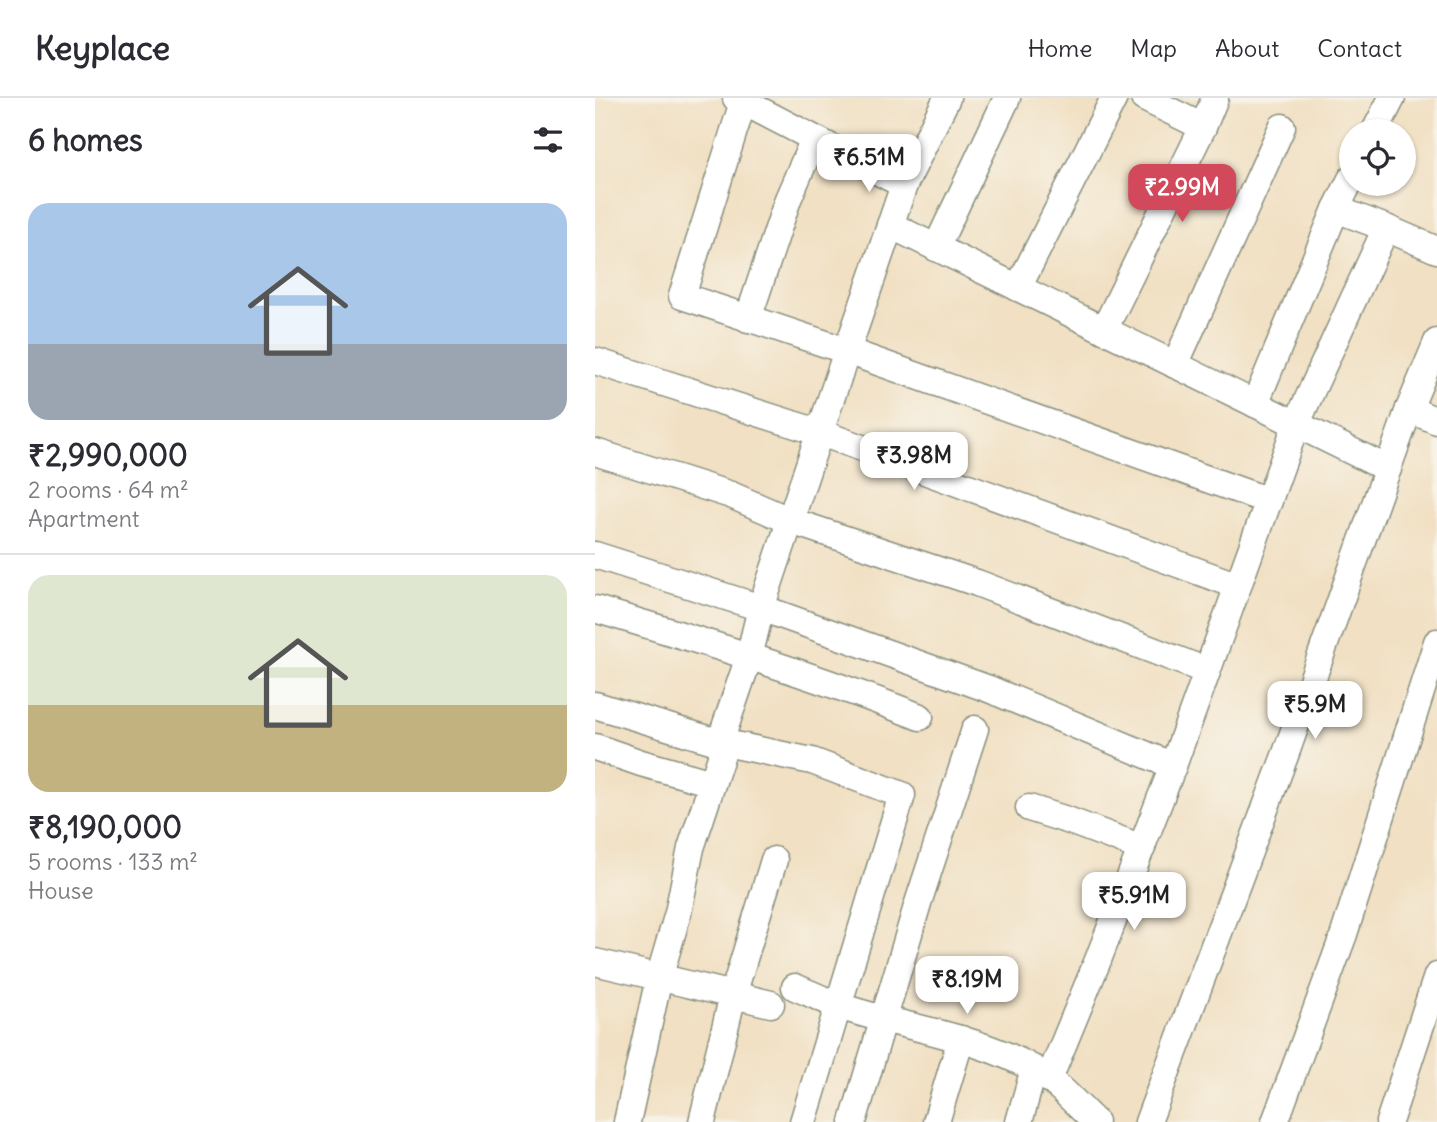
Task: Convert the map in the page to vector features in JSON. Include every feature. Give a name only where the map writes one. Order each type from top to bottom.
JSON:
[{"type":"street","points":[[936,248],[1007,98]]},
{"type":"street","points":[[1018,288],[1114,98]]},
{"type":"street","points":[[1144,98],[1203,127]]},
{"type":"street","points":[[1104,330],[1215,98]]},
{"type":"street","points":[[1381,119],[1392,98]]},
{"type":"street","points":[[627,1122],[659,978],[678,913],[691,848],[723,751],[720,742],[749,657],[761,607],[904,186],[946,99]]},
{"type":"street","points":[[904,186],[740,100],[682,296],[847,351],[1269,501]]},
{"type":"street","points":[[1175,365],[1282,127]]},
{"type":"street","points":[[748,318],[788,199],[814,139]]},
{"type":"street","points":[[1255,404],[1342,196]]},
{"type":"street","points":[[1336,209],[1437,250]]},
{"type":"street","points":[[890,225],[1388,468]]},
{"type":"street","points":[[1019,1122],[1142,848],[1296,425],[1386,228]]},
{"type":"street","points":[[1148,1122],[1409,409],[1437,342]]},
{"type":"street","points":[[595,361],[821,433],[1238,586]]},
{"type":"street","points":[[1409,409],[1437,421]]},
{"type":"street","points":[[595,452],[731,495],[791,521],[977,583],[1207,671]]},
{"type":"street","points":[[595,555],[761,607],[989,689],[1173,766]]},
{"type":"street","points":[[595,609],[843,687],[920,717]]},
{"type":"street","points":[[1275,1122],[1344,934],[1437,642]]},
{"type":"street","points":[[595,705],[720,742],[812,761],[902,795],[803,1122]]},
{"type":"street","points":[[853,1122],[922,890],[975,729]]},
{"type":"street","points":[[595,747],[712,783]]},
{"type":"street","points":[[1029,808],[1142,848]]},
{"type":"street","points":[[702,1122],[733,995],[774,860]]},
{"type":"street","points":[[595,962],[771,1004]]},
{"type":"street","points":[[1389,1122],[1437,976]]},
{"type":"street","points":[[795,987],[840,1006],[961,1039],[1003,1054],[1041,1074],[1089,1119]]},
{"type":"street","points":[[936,1122],[961,1039]]}]
